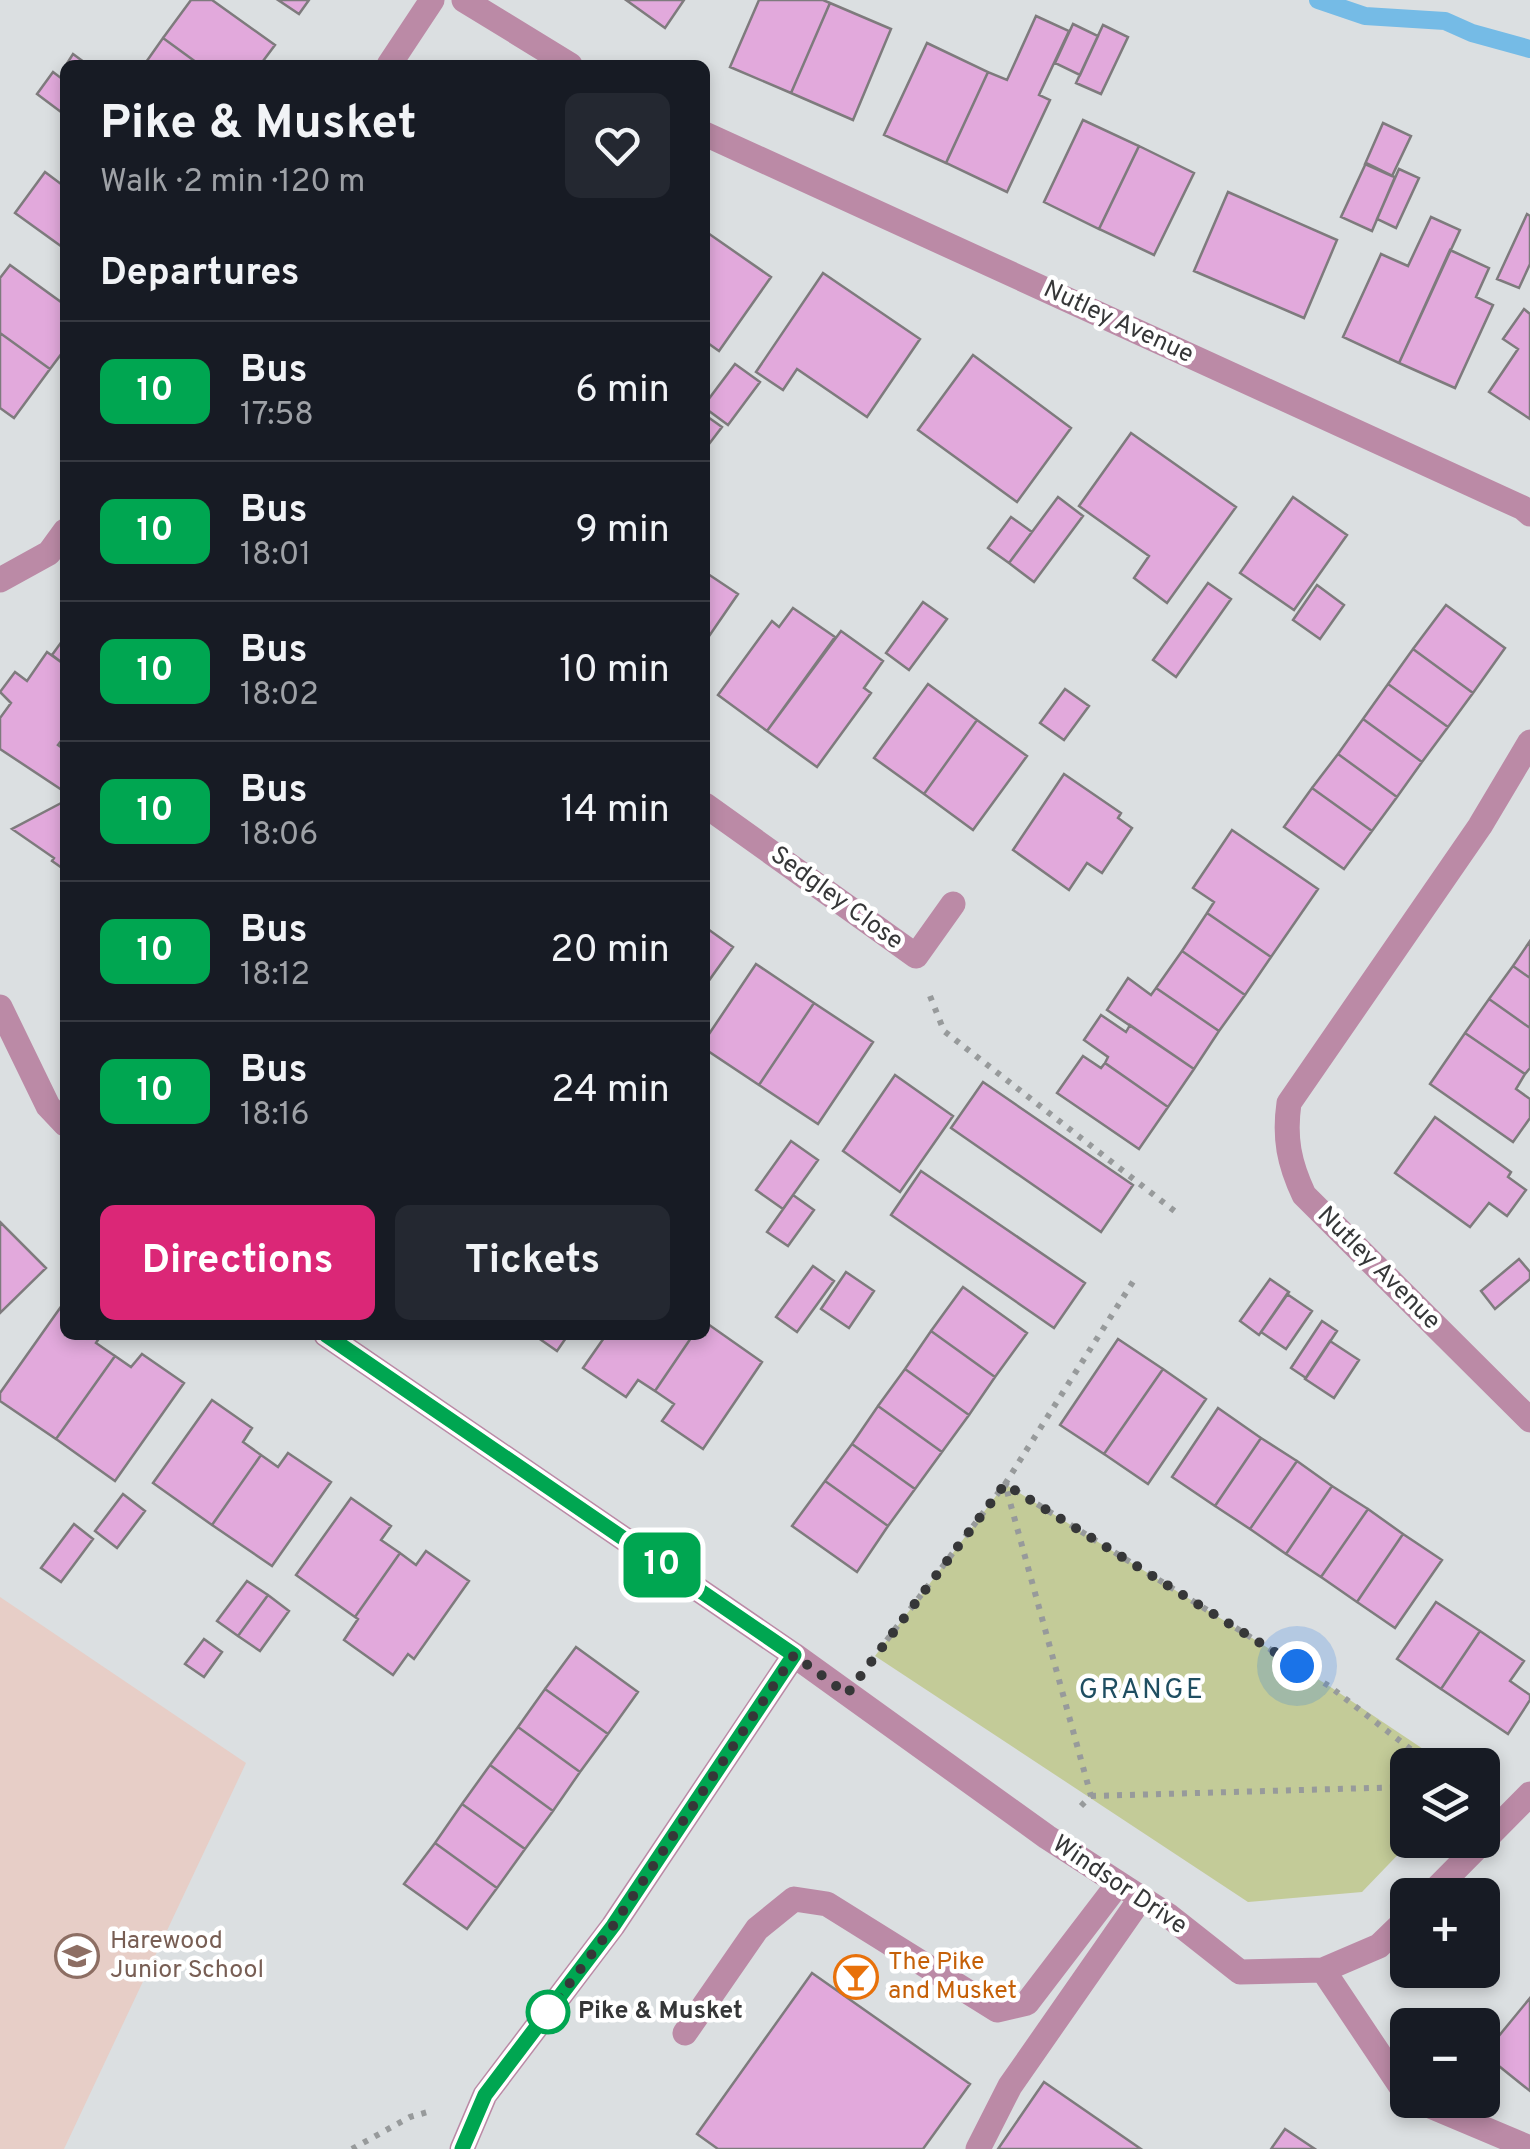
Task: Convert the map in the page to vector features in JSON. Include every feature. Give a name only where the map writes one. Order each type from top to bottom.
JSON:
[{"type":"street","points":[[392,60],[432,0]]},
{"type":"street","points":[[464,0],[562,60]]},
{"type":"street","name":"Nutley Avenue","points":[[710,136],[1530,514]]},
{"type":"street","points":[[0,580],[48,552],[60,537]]},
{"type":"street","name":"Nutley Avenue","points":[[1530,742],[1480,826],[1289,1103],[1285,1134],[1290,1166],[1304,1195],[1530,1420]]},
{"type":"street","name":"Sedgley Close","points":[[710,810],[916,956],[952,904]]},
{"type":"street","points":[[0,1007],[48,1106],[60,1119]]},
{"type":"street","name":"Windsor Drive","points":[[333,1340],[794,1655],[1240,1972],[1323,1970],[1379,1946],[1390,1935]]},
{"type":"street","points":[[462,2149],[485,2095],[613,1926],[794,1655]]},
{"type":"street","points":[[1447,1878],[1530,1794]]},
{"type":"street","points":[[685,2033],[757,1929],[794,1899],[827,1904],[997,2010],[1026,2003],[1118,1884]]},
{"type":"street","points":[[978,2149],[1010,2086],[1141,1898]]},
{"type":"street","points":[[1323,1970],[1390,2069]]},
{"type":"street","points":[[1459,2118],[1530,2148]]},
{"type":"path","points":[[916,956],[944,1031],[1177,1213]]},
{"type":"path","points":[[847,1694],[1005,1484],[1134,1280]]},
{"type":"path","points":[[1005,1484],[1329,1686],[1409,1748]]},
{"type":"path","points":[[1005,1484],[1091,1796]]},
{"type":"path","points":[[1047,1838],[1091,1796],[1390,1788]]},
{"type":"path","points":[[352,2149],[410,2117],[485,2095]]},
{"type":"shaded area","name":"Harewood Junior School","points":[[0,1597],[246,1763],[64,2149],[0,2149]]},
{"type":"green space","points":[[1005,1484],[1422,1748],[1390,1748],[1390,1858],[1395,1858],[1362,1892],[1248,1902],[875,1656]]},
{"type":"building","points":[[191,0],[212,0],[275,45],[264,60],[193,60],[163,38]]},
{"type":"building","points":[[278,0],[309,0],[299,14]]},
{"type":"building","points":[[626,0],[684,0],[665,28]]},
{"type":"building","points":[[759,0],[830,3],[791,93],[730,67]]},
{"type":"building","points":[[830,3],[891,29],[853,120],[791,93]]},
{"type":"building","points":[[1036,16],[1069,31],[1039,95],[1050,100],[1007,192],[946,163],[988,72],[1007,80]]},
{"type":"building","points":[[1073,24],[1098,36],[1080,75],[1055,63]]},
{"type":"building","points":[[1103,25],[1128,37],[1101,94],[1076,83]]},
{"type":"building","points":[[163,38],[193,60],[148,60]]},
{"type":"building","points":[[927,43],[988,72],[946,163],[884,135]]},
{"type":"building","points":[[53,72],[60,77],[60,111],[37,94]]},
{"type":"building","points":[[1083,120],[1139,146],[1099,229],[1044,202]]},
{"type":"building","points":[[1383,123],[1411,136],[1392,176],[1365,164]]},
{"type":"building","points":[[1139,146],[1194,173],[1154,255],[1099,229]]},
{"type":"building","points":[[1366,163],[1395,177],[1372,231],[1341,217]]},
{"type":"building","points":[[1399,169],[1419,178],[1396,228],[1377,219]]},
{"type":"building","points":[[45,172],[60,183],[60,245],[15,213]]},
{"type":"building","points":[[1228,192],[1337,240],[1304,318],[1194,271]]},
{"type":"building","points":[[1527,214],[1530,264],[1519,288],[1497,279]]},
{"type":"building","points":[[1431,217],[1460,230],[1399,363],[1343,337],[1381,254],[1408,266]]},
{"type":"building","points":[[710,234],[771,277],[719,351],[710,345]]},
{"type":"building","points":[[1450,250],[1489,268],[1476,297],[1493,305],[1455,388],[1399,363]]},
{"type":"building","points":[[10,265],[60,301],[60,356],[50,369],[0,333],[0,278]]},
{"type":"building","points":[[823,273],[920,339],[867,417],[797,369],[783,390],[756,372]]},
{"type":"building","points":[[1524,309],[1530,314],[1530,419],[1489,392],[1518,349],[1503,339]]},
{"type":"building","points":[[0,333],[50,369],[14,418],[0,408]]},
{"type":"building","points":[[973,355],[1071,428],[1017,502],[918,430]]},
{"type":"building","points":[[735,364],[760,382],[728,425],[710,412],[710,397]]},
{"type":"building","points":[[710,419],[722,427],[710,443]]},
{"type":"building","points":[[1131,433],[1236,507],[1167,603],[1134,578],[1149,556],[1079,506]]},
{"type":"building","points":[[1058,497],[1083,516],[1034,582],[1009,563]]},
{"type":"building","points":[[1293,497],[1347,535],[1294,610],[1240,573]]},
{"type":"building","points":[[1011,517],[1032,532],[1009,563],[988,548]]},
{"type":"building","points":[[710,575],[738,594],[710,635]]},
{"type":"building","points":[[1208,583],[1231,599],[1176,677],[1153,660]]},
{"type":"building","points":[[1317,585],[1344,605],[1320,639],[1293,620]]},
{"type":"building","points":[[923,602],[947,619],[909,670],[886,653]]},
{"type":"building","points":[[1446,605],[1505,648],[1473,693],[1413,649]]},
{"type":"building","points":[[793,608],[835,637],[767,731],[718,695],[772,621],[779,627]]},
{"type":"building","points":[[841,631],[883,661],[864,688],[871,693],[817,767],[767,731]]},
{"type":"building","points":[[60,644],[60,661],[52,655]]},
{"type":"building","points":[[1413,649],[1473,693],[1448,727],[1388,684]]},
{"type":"building","points":[[47,652],[60,661],[60,789],[0,749],[0,718],[11,703],[0,692],[15,672],[27,681]]},
{"type":"building","points":[[928,684],[977,720],[924,794],[874,758]]},
{"type":"building","points":[[1388,684],[1448,727],[1422,762],[1363,719]]},
{"type":"building","points":[[1065,689],[1089,706],[1064,740],[1040,723]]},
{"type":"building","points":[[1363,719],[1422,762],[1397,797],[1338,754]]},
{"type":"building","points":[[977,720],[1027,756],[973,830],[924,794]]},
{"type":"building","points":[[1338,754],[1397,797],[1372,831],[1312,788]]},
{"type":"building","points":[[1064,774],[1121,813],[1118,818],[1132,828],[1102,873],[1087,863],[1069,890],[1013,850]]},
{"type":"building","points":[[1312,788],[1372,831],[1344,869],[1284,827]]},
{"type":"building","points":[[60,804],[60,867],[52,861],[54,858],[12,829]]},
{"type":"building","points":[[1232,830],[1318,889],[1271,957],[1207,913],[1214,902],[1193,888]]},
{"type":"building","points":[[1207,913],[1271,957],[1245,995],[1182,951]]},
{"type":"building","points":[[710,931],[733,947],[710,979]]},
{"type":"building","points":[[1530,941],[1530,978],[1513,966]]},
{"type":"building","points":[[1182,951],[1245,995],[1219,1031],[1156,988]]},
{"type":"building","points":[[756,964],[814,1003],[759,1085],[710,1052],[710,1033]]},
{"type":"building","points":[[1513,966],[1530,978],[1530,1028],[1489,999]]},
{"type":"building","points":[[1128,978],[1151,995],[1156,988],[1219,1031],[1194,1069],[1107,1010]]},
{"type":"building","points":[[1489,999],[1530,1028],[1530,1068],[1525,1074],[1465,1033]]},
{"type":"building","points":[[814,1003],[873,1042],[818,1124],[759,1085]]},
{"type":"building","points":[[1101,1015],[1126,1032],[1130,1025],[1194,1069],[1168,1107],[1105,1063],[1108,1057],[1084,1040]]},
{"type":"building","points":[[1465,1033],[1525,1074],[1516,1089],[1530,1099],[1530,1118],[1513,1142],[1430,1084]]},
{"type":"building","points":[[1083,1056],[1101,1068],[1105,1063],[1168,1107],[1139,1149],[1057,1093]]},
{"type":"building","points":[[895,1075],[953,1116],[900,1192],[843,1151]]},
{"type":"building","points":[[983,1082],[1133,1185],[1101,1232],[951,1128]]},
{"type":"building","points":[[1435,1117],[1511,1172],[1508,1177],[1526,1190],[1507,1216],[1489,1203],[1470,1227],[1395,1173]]},
{"type":"building","points":[[791,1141],[818,1160],[783,1209],[756,1190]]},
{"type":"building","points":[[921,1171],[1085,1283],[1054,1328],[891,1215]]},
{"type":"building","points":[[793,1195],[814,1210],[788,1246],[767,1232]]},
{"type":"building","points":[[0,1222],[46,1268],[0,1313]]},
{"type":"building","points":[[1519,1259],[1530,1272],[1530,1279],[1495,1309],[1481,1291]]},
{"type":"building","points":[[813,1266],[834,1281],[797,1332],[776,1317]]},
{"type":"building","points":[[846,1272],[874,1291],[849,1328],[821,1309]]},
{"type":"building","points":[[1270,1279],[1289,1292],[1259,1335],[1240,1321]]},
{"type":"building","points":[[963,1287],[1027,1333],[995,1377],[931,1331]]},
{"type":"building","points":[[1287,1294],[1312,1311],[1286,1349],[1261,1332]]},
{"type":"building","points":[[60,1308],[60,1340],[98,1340],[96,1343],[115,1356],[56,1439],[0,1401],[0,1393]]},
{"type":"building","points":[[1322,1321],[1337,1331],[1306,1378],[1291,1368]]},
{"type":"building","points":[[710,1326],[762,1362],[703,1449],[662,1421],[674,1404],[655,1391],[690,1340],[710,1340]]},
{"type":"building","points":[[931,1331],[995,1377],[969,1415],[905,1369]]},
{"type":"building","points":[[1118,1339],[1163,1369],[1104,1454],[1060,1425]]},
{"type":"building","points":[[541,1340],[565,1340],[557,1351]]},
{"type":"building","points":[[603,1340],[690,1340],[655,1391],[638,1380],[626,1397],[583,1368]]},
{"type":"building","points":[[1330,1341],[1359,1360],[1334,1398],[1305,1379]]},
{"type":"building","points":[[142,1354],[184,1383],[115,1481],[56,1439],[115,1356],[131,1367]]},
{"type":"building","points":[[905,1369],[969,1415],[942,1452],[878,1406]]},
{"type":"building","points":[[1163,1369],[1206,1399],[1148,1484],[1104,1454]]},
{"type":"building","points":[[212,1400],[252,1428],[243,1442],[261,1455],[212,1525],[153,1483]]},
{"type":"building","points":[[878,1406],[942,1452],[915,1489],[852,1444]]},
{"type":"building","points":[[1218,1408],[1261,1438],[1215,1506],[1172,1477]]},
{"type":"building","points":[[1261,1438],[1297,1461],[1250,1529],[1215,1506]]},
{"type":"building","points":[[852,1444],[915,1489],[888,1526],[825,1481]]},
{"type":"building","points":[[288,1453],[331,1482],[272,1566],[212,1525],[261,1455],[278,1467]]},
{"type":"building","points":[[1297,1461],[1332,1486],[1286,1554],[1250,1529]]},
{"type":"building","points":[[825,1481],[888,1526],[857,1572],[792,1526]]},
{"type":"building","points":[[1332,1486],[1368,1509],[1321,1577],[1286,1554]]},
{"type":"building","points":[[123,1494],[145,1511],[117,1548],[95,1531]]},
{"type":"building","points":[[351,1498],[391,1526],[381,1540],[400,1553],[355,1617],[296,1575]]},
{"type":"building","points":[[1368,1509],[1403,1534],[1357,1602],[1321,1577]]},
{"type":"building","points":[[74,1524],[93,1539],[61,1582],[41,1568]]},
{"type":"building","points":[[1403,1534],[1442,1560],[1395,1628],[1357,1602]]},
{"type":"building","points":[[426,1551],[469,1581],[414,1659],[408,1654],[393,1675],[344,1640],[358,1619],[355,1617],[400,1553],[416,1565]]},
{"type":"building","points":[[247,1581],[268,1595],[238,1636],[217,1621]]},
{"type":"building","points":[[268,1595],[289,1611],[260,1651],[238,1636]]},
{"type":"building","points":[[1436,1602],[1480,1631],[1441,1689],[1397,1659]]},
{"type":"building","points":[[1480,1631],[1524,1661],[1510,1681],[1530,1695],[1530,1700],[1508,1734],[1441,1689]]},
{"type":"building","points":[[204,1639],[222,1652],[204,1677],[185,1664]]},
{"type":"building","points":[[576,1647],[638,1692],[608,1734],[545,1689]]},
{"type":"building","points":[[545,1689],[608,1734],[580,1772],[518,1727]]},
{"type":"building","points":[[518,1727],[580,1772],[553,1811],[490,1765]]},
{"type":"building","points":[[490,1765],[553,1811],[525,1849],[462,1804]]},
{"type":"building","points":[[462,1804],[525,1849],[497,1888],[435,1843]]},
{"type":"building","points":[[435,1843],[497,1888],[467,1929],[404,1884]]},
{"type":"building","points":[[812,1973],[970,2084],[923,2149],[718,2149],[697,2134]]},
{"type":"building","points":[[1530,1998],[1530,2091],[1500,2067],[1500,2035]]},
{"type":"building","points":[[1044,2082],[1141,2149],[998,2149]]},
{"type":"building","points":[[1285,2129],[1315,2149],[1271,2149]]},
{"type":"waterway","points":[[1318,0],[1365,16],[1445,21],[1530,49]]},
{"type":"bus line","name":"10","points":[[333,1340],[794,1655],[613,1926],[485,2095],[462,2149]]},
{"type":"place","name":"Harewood Junior School","points":[[77,1956]]},
{"type":"place","name":"The Pike and Musket","points":[[856,1977]]},
{"type":"place","name":"Pike & Musket","points":[[548,2012]]},
{"type":"district","name":"GRANGE","points":[[1142,1691]]},
{"type":"route","points":[[548,2012],[613,1926],[794,1655],[847,1694],[1005,1484],[1297,1666]]}]
